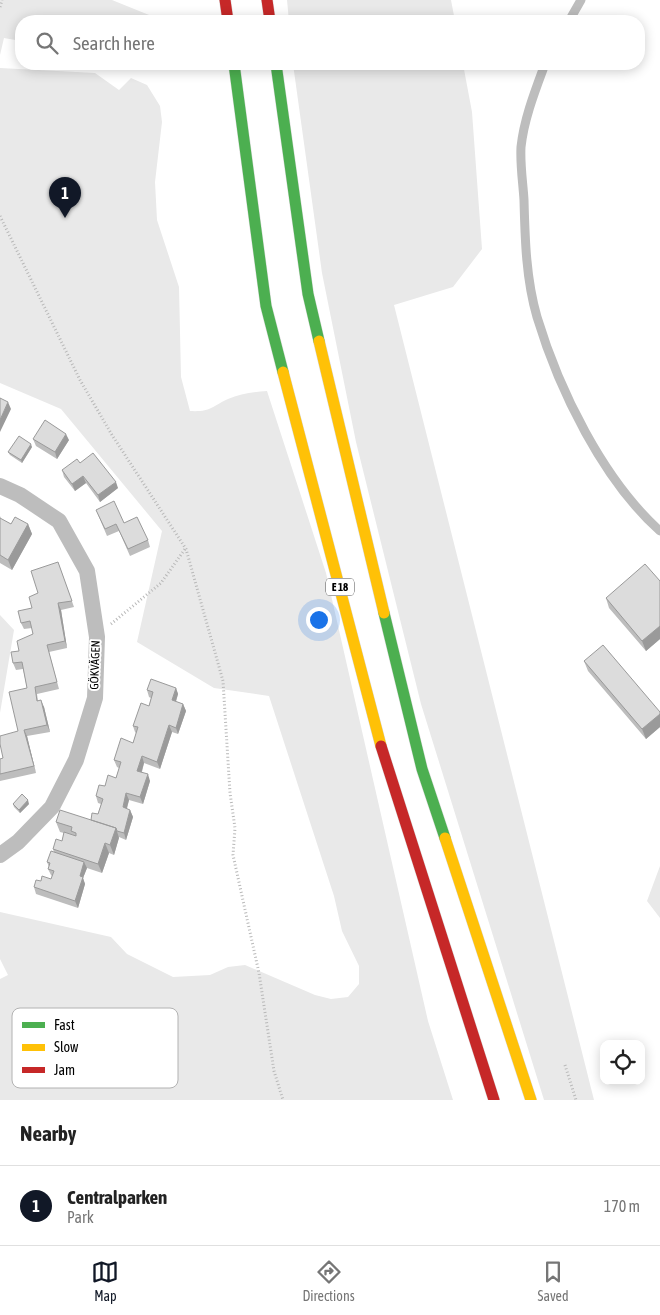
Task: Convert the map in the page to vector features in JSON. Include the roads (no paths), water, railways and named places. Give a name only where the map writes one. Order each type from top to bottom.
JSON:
[{"type":"highway","points":[[225,0],[227,15]]},
{"type":"highway","points":[[267,0],[269,15]]},
{"type":"highway","name":"E 18","points":[[235,70],[266,306],[389,776],[494,1100]]},
{"type":"highway","points":[[277,70],[308,294],[420,759],[531,1100]]},
{"type":"street","name":"GÖKVÄGEN","points":[[0,486],[20,495],[59,521],[87,571],[97,637],[95,698],[76,760],[52,807],[18,842],[0,854]]},
{"type":"lane","points":[[572,15],[581,0]]},
{"type":"lane","points":[[543,70],[530,107],[521,148],[526,258],[536,316],[562,388],[588,437],[638,511],[660,531]]},
{"type":"place","name":"Centralparken","points":[[65,218]]}]
